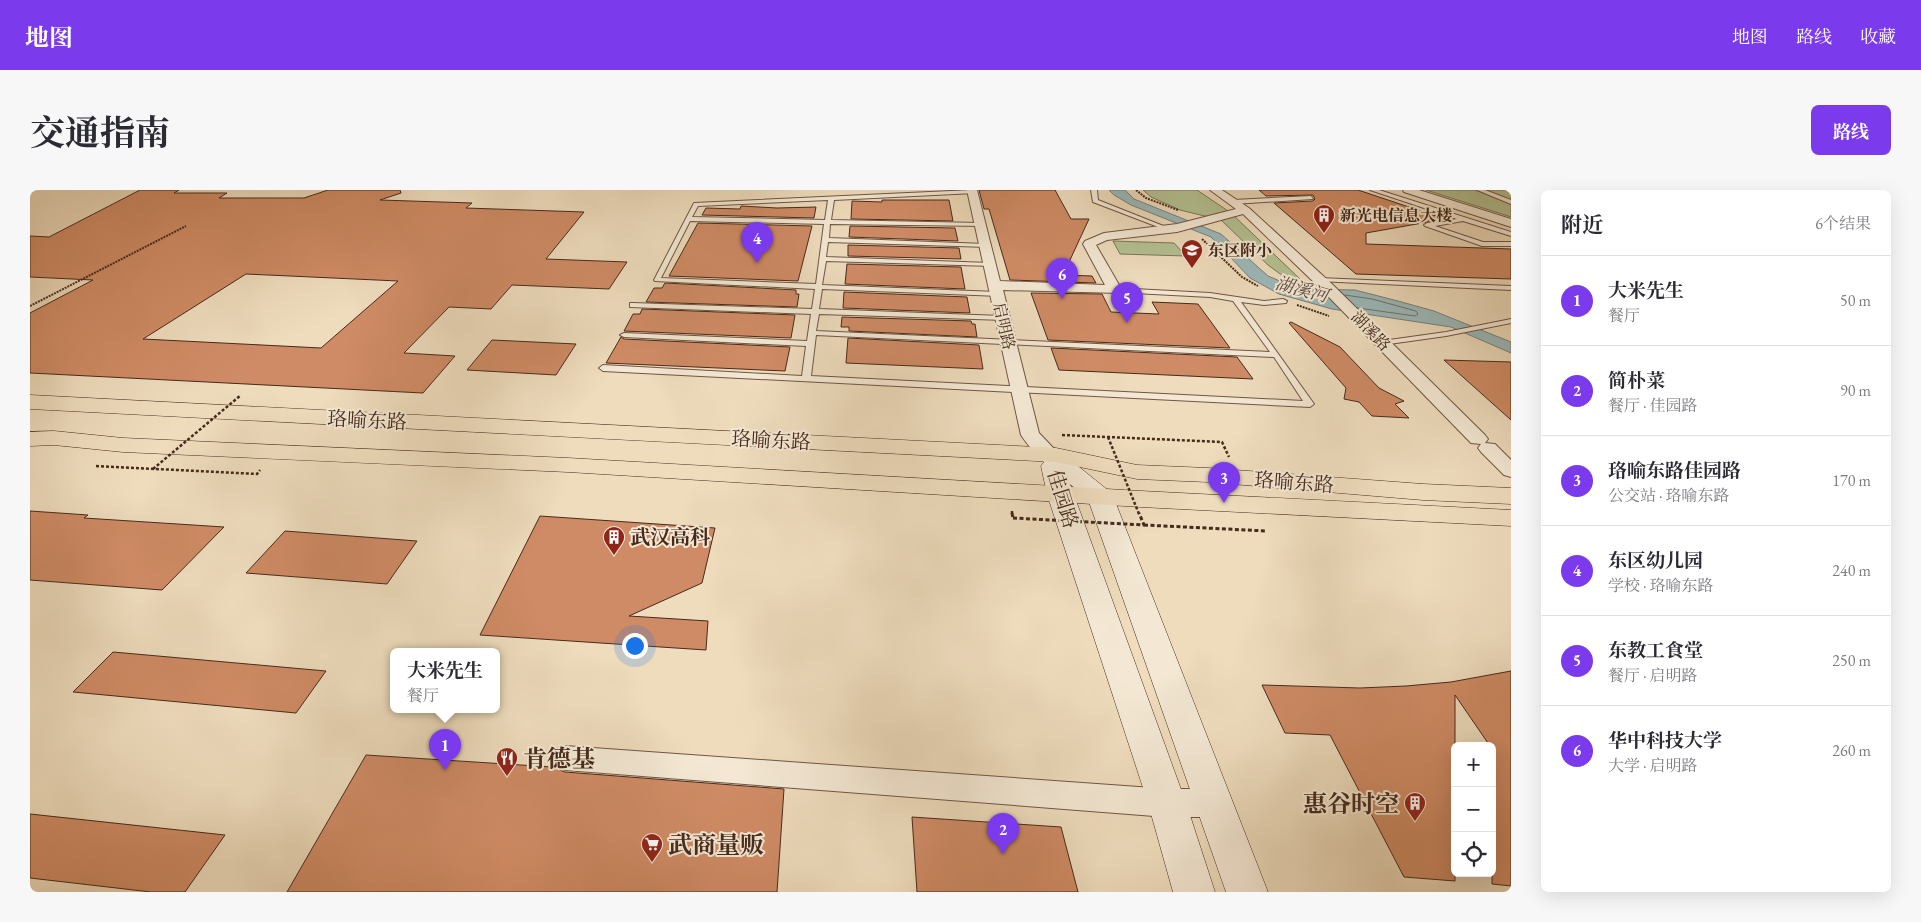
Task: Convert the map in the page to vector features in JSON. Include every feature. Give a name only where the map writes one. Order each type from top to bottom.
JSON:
[{"type":"highway","name":"珞喻东路","points":[[30,402],[1054,445],[1137,472],[1208,475],[1423,492],[1511,496]]},
{"type":"highway","name":"珞喻东路","points":[[30,437],[123,445],[577,466],[1511,518]]},
{"type":"street","name":"湖溪路","points":[[1215,190],[1245,210],[1358,316],[1382,343],[1511,471]]},
{"type":"street","points":[[1408,190],[1511,224]]},
{"type":"street","name":"启明路","points":[[973,191],[1030,435],[1054,445]]},
{"type":"street","points":[[996,289],[1115,290],[1089,244],[1104,237],[1172,228],[1245,210]]},
{"type":"street","name":"佳园路","points":[[1054,445],[1060,494],[1167,803],[1194,892]]},
{"type":"street","name":"佳园路","points":[[1054,445],[1100,496],[1247,892]]},
{"type":"street","points":[[565,758],[1167,803],[1213,802]]},
{"type":"lane","points":[[1094,190],[1095,201],[1172,228]]},
{"type":"lane","points":[[1373,190],[1511,234]]},
{"type":"lane","points":[[1480,190],[1511,202]]},
{"type":"lane","points":[[973,191],[696,204],[656,280],[820,286],[996,289]]},
{"type":"lane","points":[[806,378],[827,240],[831,198]]},
{"type":"lane","points":[[1233,202],[1311,198]]},
{"type":"lane","points":[[689,219],[980,225]]},
{"type":"lane","points":[[1466,219],[1427,225],[1482,244],[1511,244]]},
{"type":"lane","points":[[827,240],[986,246]]},
{"type":"lane","points":[[824,259],[990,265]]},
{"type":"lane","points":[[1323,283],[1511,288]]},
{"type":"lane","points":[[1115,290],[1210,295],[1264,303],[1283,300]]},
{"type":"lane","points":[[603,368],[1310,404],[1236,300]]},
{"type":"lane","points":[[634,305],[1002,318]]},
{"type":"lane","points":[[1382,343],[1446,334],[1511,321]]},
{"type":"lane","points":[[813,333],[1276,355]]},
{"type":"lane","points":[[624,335],[811,344]]},
{"type":"path","points":[[1136,190],[1146,198],[1202,220]]},
{"type":"path","points":[[30,306],[186,226]]},
{"type":"path","points":[[1172,228],[1191,233],[1206,241],[1242,277],[1283,300],[1335,318]]},
{"type":"path","points":[[153,469],[241,395]]},
{"type":"path","points":[[1054,445],[1108,437],[1222,442]]},
{"type":"path","points":[[1108,437],[1144,525]]},
{"type":"path","points":[[96,466],[257,474]]},
{"type":"path","points":[[1013,518],[1267,531]]},
{"type":"green space","points":[[1143,190],[1197,190],[1231,213],[1301,280],[1287,279],[1268,265],[1221,220],[1180,210],[1151,197]]},
{"type":"green space","points":[[1426,190],[1511,190],[1511,217],[1508,216]]},
{"type":"green space","points":[[1113,241],[1174,243],[1186,256],[1120,254]]},
{"type":"water","name":"湖溪河","points":[[1109,190],[1125,190],[1134,199],[1221,234],[1268,276],[1287,284],[1307,289],[1355,290],[1434,311],[1511,342],[1511,353],[1451,327],[1332,309],[1279,294],[1250,278],[1211,237],[1131,205]]},
{"type":"building","points":[[140,190],[179,190],[174,193],[227,193],[219,198],[304,198],[328,190],[400,190],[401,193],[380,200],[472,203],[466,208],[584,212],[546,259],[627,262],[609,289],[512,285],[491,309],[449,307],[404,353],[455,356],[423,393],[30,373],[30,313],[93,280],[30,277],[30,236],[49,237]],"holes":[[[246,274],[398,281],[321,348],[143,339]]]},
{"type":"building","points":[[979,190],[1055,190],[1071,219],[1089,219],[1063,275],[1092,276],[1096,283],[1010,280],[989,209],[984,209]]},
{"type":"building","name":"新光电信息大楼","points":[[1259,190],[1358,190],[1445,219],[1366,233],[1366,244],[1511,249],[1511,279],[1356,274],[1274,203],[1313,201],[1315,199],[1313,195],[1266,196]]},
{"type":"building","points":[[882,200],[949,200],[953,221],[851,219],[852,201],[882,202]]},
{"type":"building","points":[[741,206],[777,208],[816,207],[814,218],[702,215],[706,208],[740,209]]},
{"type":"building","points":[[698,223],[812,226],[798,281],[669,276]]},
{"type":"building","points":[[850,226],[955,228],[958,241],[849,237]]},
{"type":"building","points":[[848,245],[959,248],[961,259],[848,256]]},
{"type":"building","points":[[847,264],[961,267],[965,289],[845,284]]},
{"type":"building","points":[[665,283],[796,290],[796,294],[799,294],[797,307],[646,302],[654,288],[662,288]]},
{"type":"building","points":[[844,292],[967,297],[970,313],[843,308]]},
{"type":"building","points":[[1031,293],[1102,294],[1111,312],[1159,314],[1152,302],[1198,304],[1230,348],[1048,340]]},
{"type":"building","points":[[642,309],[795,315],[791,338],[624,331],[633,314],[640,314]]},
{"type":"building","points":[[842,317],[971,321],[972,324],[975,324],[977,337],[849,331],[849,327],[841,327]]},
{"type":"building","points":[[1291,322],[1340,347],[1379,388],[1404,401],[1395,404],[1409,418],[1372,416],[1359,402],[1344,399],[1346,388],[1289,323]]},
{"type":"building","points":[[621,337],[624,339],[790,347],[785,371],[606,363]]},
{"type":"building","points":[[848,338],[979,345],[983,369],[846,363]]},
{"type":"building","points":[[492,340],[576,344],[556,375],[467,370]]},
{"type":"building","points":[[1051,348],[1237,357],[1253,379],[1059,370]]},
{"type":"building","points":[[1444,360],[1511,362],[1511,420]]},
{"type":"building","points":[[30,511],[88,515],[84,518],[224,527],[162,590],[30,580]]},
{"type":"building","name":"武汉高科","points":[[540,516],[715,528],[702,583],[629,616],[708,621],[706,650],[480,635]]},
{"type":"building","points":[[285,531],[417,541],[387,584],[246,573]]},
{"type":"building","points":[[113,652],[326,671],[296,713],[73,692]]},
{"type":"building","name":"惠谷时空","points":[[1511,671],[1511,886],[1492,884],[1492,877],[1496,877],[1496,742],[1487,742],[1455,695],[1455,742],[1451,742],[1451,877],[1455,877],[1455,881],[1404,877],[1330,735],[1285,733],[1262,685],[1360,688],[1451,682]]},
{"type":"building","points":[[366,755],[552,767],[565,772],[784,789],[777,892],[287,892]]},
{"type":"building","points":[[30,814],[225,835],[185,892],[151,892],[30,878]]},
{"type":"building","points":[[912,817],[1061,827],[1078,892],[917,892]]},
{"type":"place","name":"新光电信息大楼","points":[[1324,234]]},
{"type":"place","name":"东区幼儿园","points":[[757,263]]},
{"type":"place","name":"东区附小","points":[[1192,269]]},
{"type":"place","name":"华中科技大学","points":[[1062,299]]},
{"type":"place","name":"东教工食堂","points":[[1127,323]]},
{"type":"place","name":"珞喻东路佳园路","points":[[1224,503]]},
{"type":"place","name":"武汉高科","points":[[614,556]]},
{"type":"place","name":"大米先生","points":[[445,770]]},
{"type":"place","name":"肯德基","points":[[507,777]]},
{"type":"place","name":"惠谷时空","points":[[1415,822]]},
{"type":"place","name":"简朴菜","points":[[1003,854]]},
{"type":"place","name":"武商量贩","points":[[652,863]]}]
